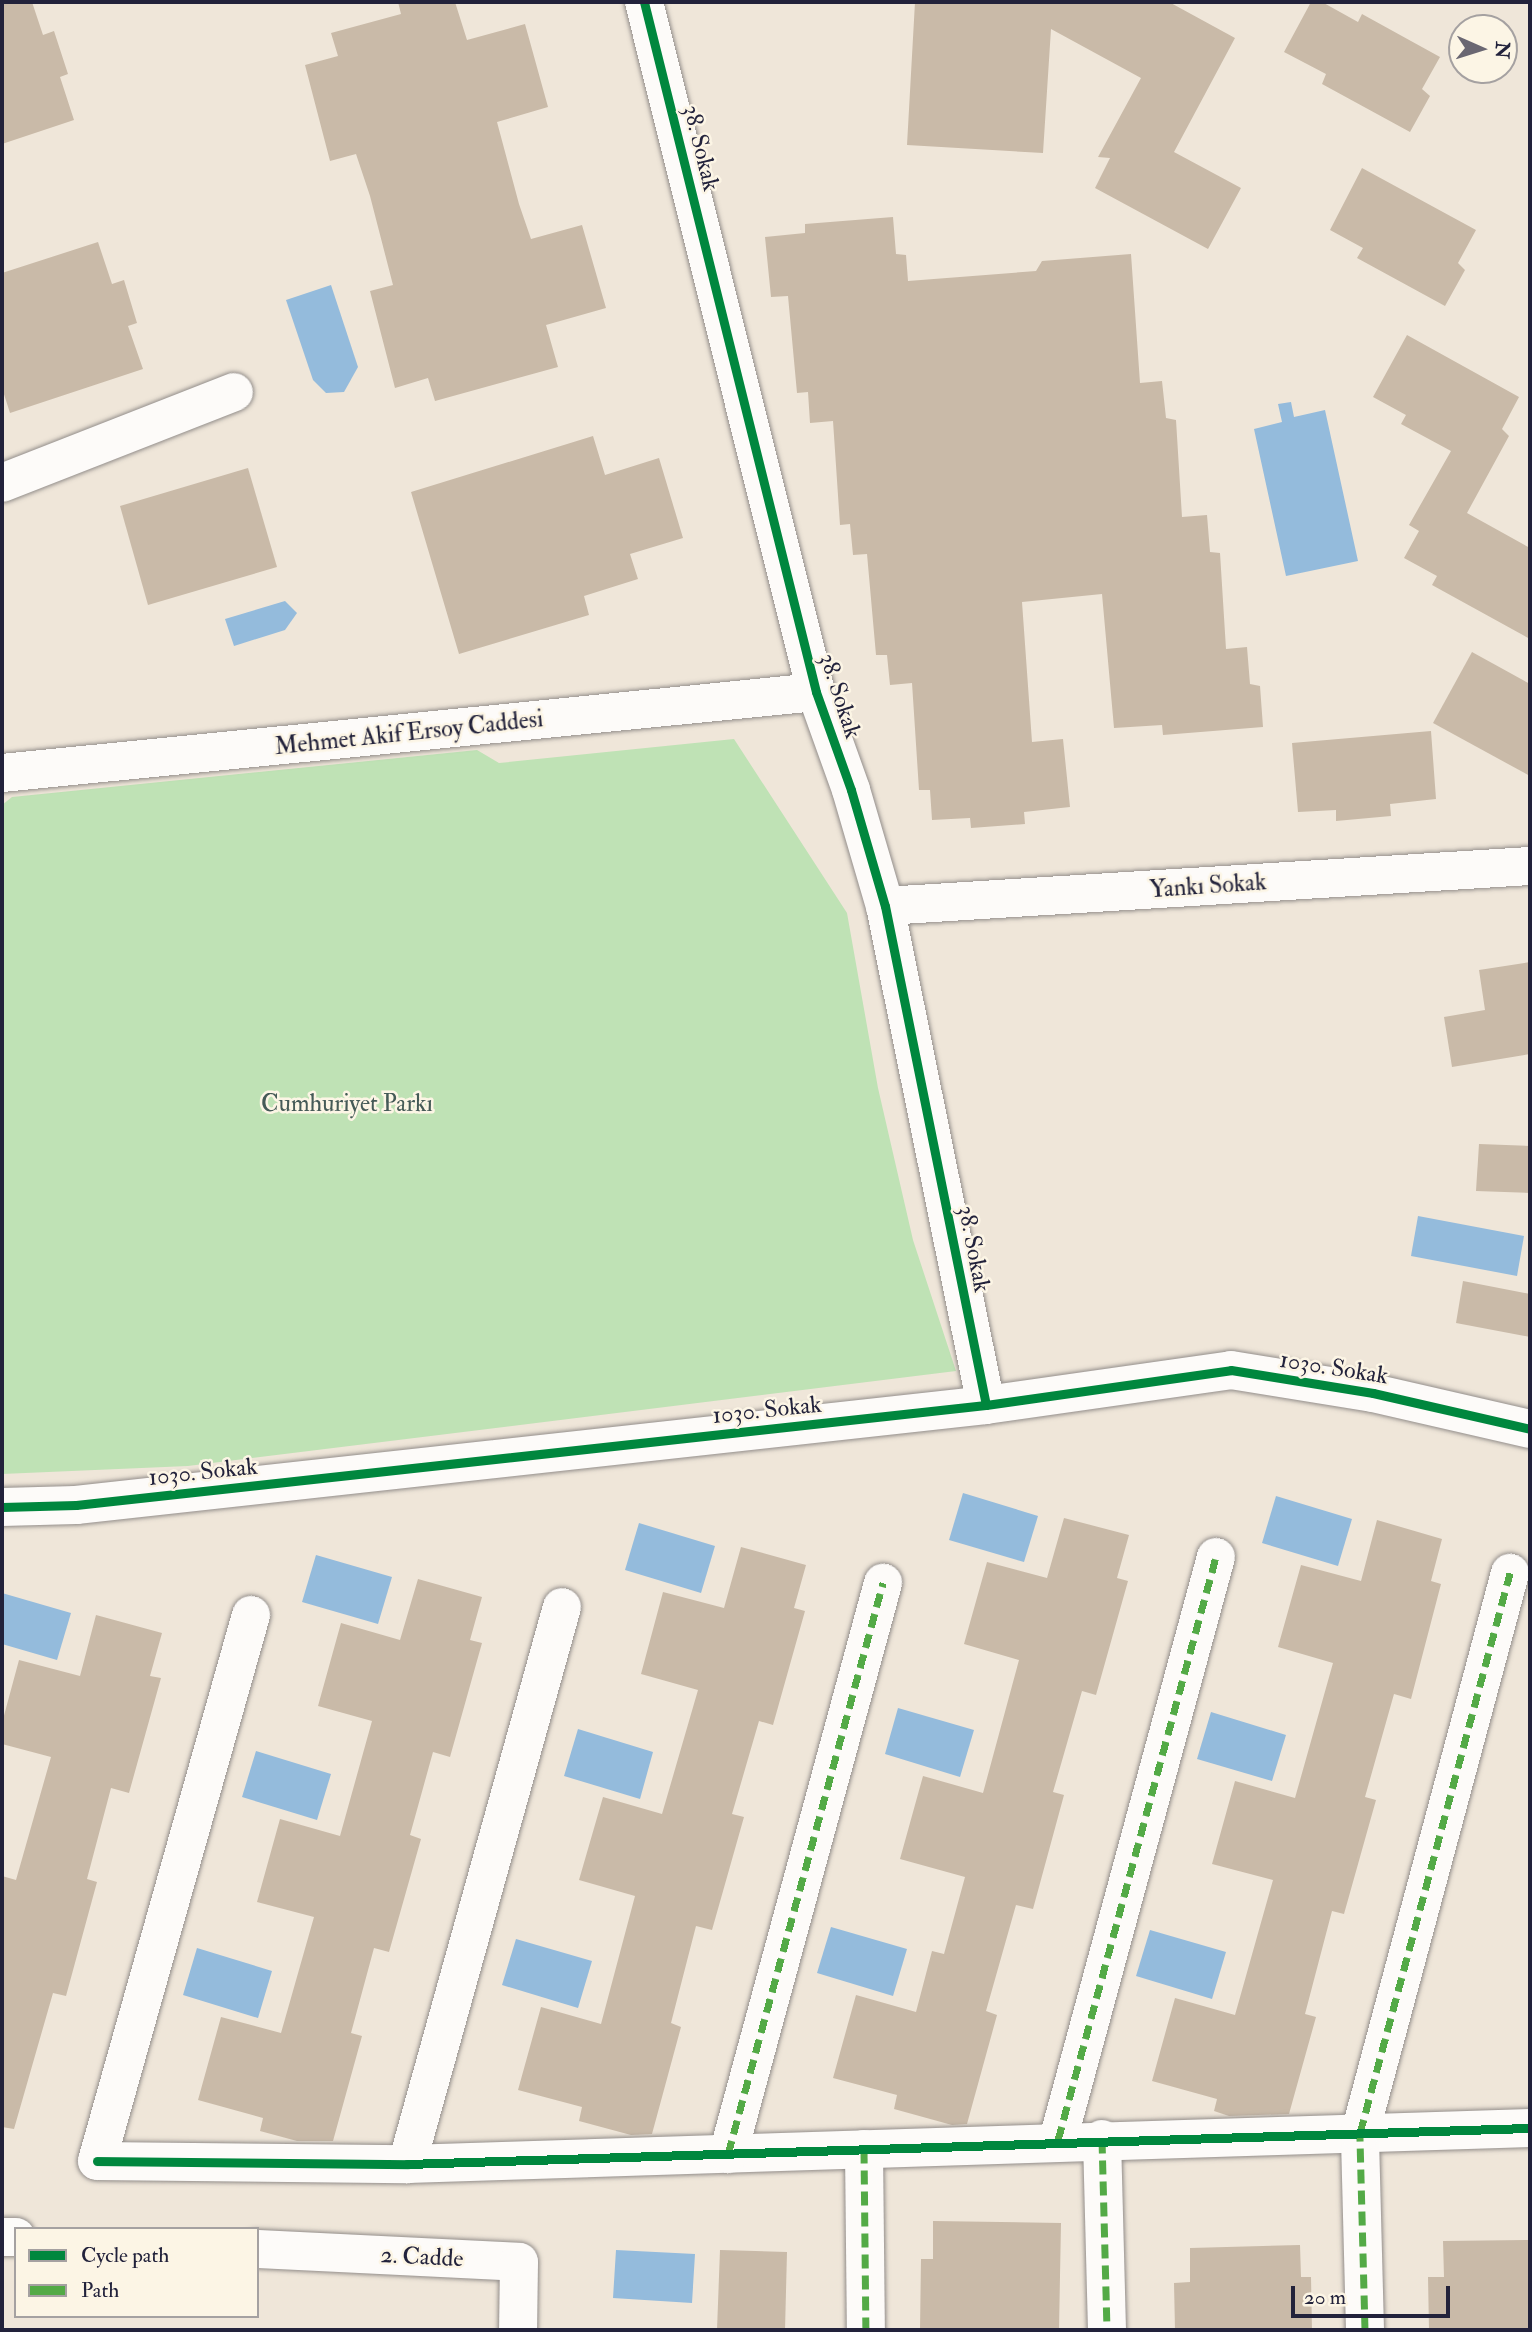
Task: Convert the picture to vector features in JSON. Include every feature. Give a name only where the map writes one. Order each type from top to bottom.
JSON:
[{"type":"street","name":"38. Sokak","points":[[644,2],[816,692],[885,906],[986,1405]]},
{"type":"street","points":[[2,484],[234,392]]},
{"type":"street","name":"Mehmet Akif Ersoy Caddesi","points":[[2,773],[816,692]]},
{"type":"street","name":"Yankı Sokak","points":[[885,906],[1530,866]]},
{"type":"street","name":"1030. Sokak","points":[[2,1507],[76,1505],[986,1405],[1231,1370],[1398,1398],[1530,1429]]},
{"type":"street","points":[[1058,2140],[1216,1558]]},
{"type":"street","points":[[1365,2330],[1360,2133],[1510,1573]]},
{"type":"street","points":[[728,2154],[883,1583]]},
{"type":"street","points":[[407,2164],[562,1607]]},
{"type":"street","points":[[251,1615],[97,2161],[407,2164],[1058,2140],[1530,2128]]},
{"type":"street","points":[[1102,2139],[1107,2330]]},
{"type":"street","points":[[864,2149],[866,2330]]},
{"type":"street","name":"2. Cadde","points":[[259,2249],[519,2262],[518,2330]]},
{"type":"green space","name":"Cumhuriyet Parkı","points":[[734,739],[847,913],[878,1088],[913,1240],[956,1371],[188,1466],[2,1474],[2,805],[12,797],[477,750],[499,763]]},
{"type":"water","points":[[331,285],[358,367],[344,392],[326,393],[313,380],[286,300]]},
{"type":"water","points":[[1291,402],[1294,417],[1325,410],[1358,561],[1286,576],[1254,429],[1282,422],[1278,404]]},
{"type":"water","points":[[285,601],[297,613],[285,630],[234,646],[225,619]]},
{"type":"water","points":[[1418,1216],[1524,1236],[1517,1276],[1411,1256]]},
{"type":"water","points":[[963,1493],[1038,1516],[1024,1562],[949,1540]]},
{"type":"water","points":[[1276,1496],[1352,1519],[1338,1566],[1262,1543]]},
{"type":"water","points":[[639,1523],[715,1546],[701,1593],[625,1570]]},
{"type":"water","points":[[316,1555],[392,1577],[378,1624],[302,1602]]},
{"type":"water","points":[[2,1593],[71,1613],[57,1660],[2,1644]]},
{"type":"water","points":[[898,1708],[974,1730],[960,1777],[885,1754]]},
{"type":"water","points":[[1211,1712],[1286,1735],[1272,1781],[1197,1759]]},
{"type":"water","points":[[578,1729],[653,1752],[640,1799],[564,1776]]},
{"type":"water","points":[[256,1751],[331,1774],[317,1820],[242,1797]]},
{"type":"water","points":[[831,1927],[907,1949],[893,1996],[817,1973]]},
{"type":"water","points":[[1150,1930],[1226,1952],[1212,1999],[1136,1976]]},
{"type":"water","points":[[516,1939],[592,1961],[578,2008],[502,1985]]},
{"type":"water","points":[[197,1948],[272,1971],[258,2018],[183,1995]]},
{"type":"water","points":[[616,2250],[695,2254],[692,2303],[613,2298]]},
{"type":"building","points":[[2,2],[32,2],[43,35],[54,31],[68,74],[60,77],[74,120],[2,144]]},
{"type":"building","points":[[398,2],[455,2],[467,40],[525,24],[548,107],[497,122],[519,204],[531,239],[582,225],[606,308],[546,325],[558,367],[435,401],[428,378],[395,388],[370,291],[393,285],[370,196],[356,154],[330,161],[305,65],[338,56],[331,33],[401,14]]},
{"type":"building","points":[[915,2],[1169,2],[1235,38],[1174,152],[1241,188],[1208,249],[1095,188],[1110,158],[1098,157],[1141,78],[1051,29],[1043,153],[907,145]]},
{"type":"building","points":[[1311,2],[1322,2],[1358,22],[1362,14],[1440,57],[1422,89],[1430,96],[1410,132],[1322,84],[1326,74],[1284,52]]},
{"type":"building","points":[[1362,168],[1476,230],[1458,263],[1465,270],[1445,306],[1357,258],[1363,248],[1330,230]]},
{"type":"building","points":[[893,217],[896,254],[906,255],[908,281],[1036,271],[1042,261],[1131,254],[1140,383],[1162,381],[1166,418],[1176,420],[1182,517],[1207,515],[1210,552],[1220,553],[1226,649],[1247,647],[1250,684],[1260,686],[1263,727],[1163,735],[1162,725],[1114,728],[1102,594],[1022,602],[1032,742],[1063,739],[1070,807],[1024,812],[1025,824],[971,828],[970,818],[932,820],[930,790],[919,790],[912,683],[890,685],[887,655],[876,655],[867,554],[853,555],[850,524],[840,525],[833,421],[810,423],[808,392],[797,393],[788,296],[771,297],[765,237],[805,233],[805,224]]},
{"type":"building","points":[[98,242],[112,284],[124,280],[137,323],[128,326],[143,369],[10,413],[2,388],[2,273]]},
{"type":"building","points":[[1407,335],[1519,397],[1502,429],[1509,436],[1467,513],[1530,548],[1530,639],[1432,585],[1437,576],[1404,558],[1419,531],[1409,525],[1451,451],[1401,424],[1406,415],[1373,397]]},
{"type":"building","points":[[593,436],[605,475],[659,458],[683,538],[630,554],[638,579],[584,596],[589,615],[459,654],[411,492]]},
{"type":"building","points":[[248,468],[277,567],[148,605],[120,506]]},
{"type":"building","points":[[1472,652],[1530,684],[1530,776],[1433,723]]},
{"type":"building","points":[[1431,731],[1436,799],[1390,804],[1391,816],[1336,821],[1336,810],[1298,812],[1292,743]]},
{"type":"building","points":[[1530,962],[1530,1054],[1452,1067],[1444,1017],[1485,1010],[1479,970]]},
{"type":"building","points":[[1479,1144],[1530,1146],[1530,1193],[1476,1191]]},
{"type":"building","points":[[1463,1281],[1530,1294],[1530,1337],[1456,1323]]},
{"type":"building","points":[[1064,1518],[1129,1535],[1117,1578],[1128,1581],[1096,1695],[1082,1691],[1053,1792],[1064,1795],[1033,1909],[1016,1905],[986,2011],[997,2015],[967,2124],[952,2125],[894,2109],[897,2095],[833,2078],[856,1995],[916,2012],[932,1951],[944,1954],[965,1877],[900,1859],[923,1776],[983,1793],[1019,1660],[964,1644],[987,1562],[1047,1578]]},
{"type":"building","points":[[1377,1520],[1442,1539],[1431,1581],[1441,1584],[1411,1699],[1394,1694],[1365,1797],[1376,1800],[1344,1914],[1332,1911],[1305,2014],[1316,2017],[1289,2114],[1229,2116],[1214,2111],[1217,2099],[1152,2081],[1175,1998],[1235,2015],[1273,1880],[1212,1864],[1235,1781],[1295,1798],[1333,1663],[1278,1647],[1301,1565],[1361,1581]]},
{"type":"building","points":[[741,1547],[806,1565],[794,1608],[805,1611],[773,1725],[759,1721],[732,1814],[744,1817],[712,1930],[696,1926],[671,2023],[681,2027],[652,2134],[631,2135],[579,2121],[582,2107],[518,2090],[541,2007],[601,2024],[635,1896],[579,1880],[603,1797],[662,1814],[698,1690],[641,1674],[663,1592],[724,1608]]},
{"type":"building","points":[[418,1579],[482,1597],[470,1640],[482,1643],[450,1757],[433,1752],[410,1835],[421,1839],[389,1952],[374,1948],[351,2033],[362,2036],[333,2141],[297,2141],[260,2131],[263,2118],[198,2100],[221,2017],[281,2033],[314,1917],[257,1902],[280,1819],[340,1836],[372,1721],[318,1706],[341,1623],[400,1640]]},
{"type":"building","points":[[96,1615],[162,1633],[150,1676],[161,1678],[129,1793],[111,1788],[87,1879],[97,1882],[66,1996],[53,1993],[14,2129],[2,2127],[2,1876],[16,1880],[51,1757],[2,1744],[2,1723],[19,1660],[80,1676]]},
{"type":"building","points":[[933,2221],[1061,2223],[1059,2330],[920,2330],[921,2259],[933,2259]]},
{"type":"building","points":[[1530,2240],[1530,2330],[1429,2330],[1428,2277],[1444,2277],[1443,2241]]},
{"type":"building","points":[[1300,2245],[1301,2277],[1311,2277],[1312,2330],[1175,2330],[1174,2283],[1190,2282],[1190,2248]]},
{"type":"building","points":[[720,2250],[787,2252],[785,2330],[717,2330]]},
{"type":"marked path","points":[[1058,2140],[1216,1557]]},
{"type":"marked path","points":[[1365,2330],[1360,2133],[1510,1573]]},
{"type":"marked path","points":[[728,2154],[883,1583]]},
{"type":"marked path","points":[[1102,2139],[1107,2330]]},
{"type":"marked path","points":[[864,2149],[866,2330]]},
{"type":"cycle path","points":[[644,2],[816,692],[851,790],[885,906],[986,1405]]},
{"type":"cycle path","points":[[2,1507],[76,1505],[986,1405],[1231,1370],[1373,1393],[1530,1429]]},
{"type":"cycle path","points":[[97,2161],[407,2164],[1530,2128]]}]
